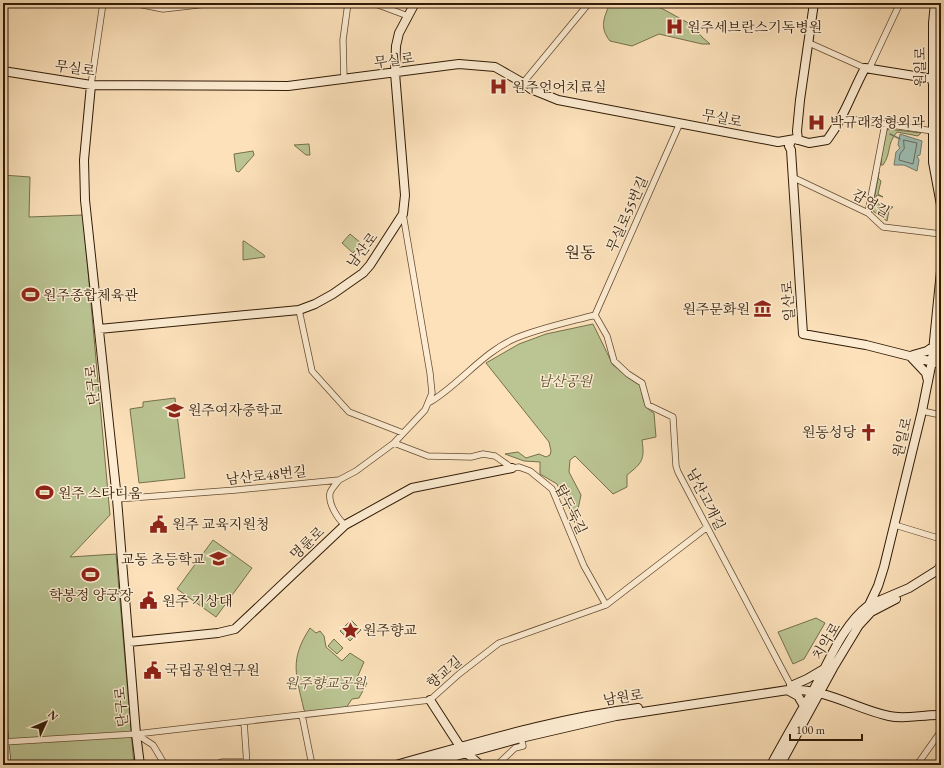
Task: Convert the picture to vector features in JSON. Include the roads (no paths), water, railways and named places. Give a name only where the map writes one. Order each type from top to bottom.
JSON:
[{"type":"street","points":[[3,5],[10,3]]},
{"type":"street","name":"단구로","points":[[103,3],[91,85],[84,174],[89,245],[117,499],[128,642],[140,765]]},
{"type":"street","points":[[133,3],[163,9],[215,3]]},
{"type":"street","points":[[344,80],[343,40],[348,3]]},
{"type":"street","points":[[373,3],[408,16]]},
{"type":"street","name":"남산로","points":[[99,329],[299,310],[315,304],[333,294],[363,273],[370,265],[403,214],[405,195],[395,72],[396,46],[399,33],[415,3]]},
{"type":"street","points":[[523,83],[589,3]]},
{"type":"street","points":[[814,3],[809,43],[867,68],[937,79]]},
{"type":"street","points":[[795,145],[828,140],[843,118],[900,3]]},
{"type":"street","name":"원일로","points":[[935,3],[937,79],[932,162],[938,174],[941,205]]},
{"type":"street","name":"일산로","points":[[809,43],[795,145],[791,159],[803,334],[909,355],[941,364]]},
{"type":"street","name":"무실로","points":[[3,71],[91,85],[288,86],[459,64],[482,65],[495,67],[523,83],[530,89],[558,100],[795,145]]},
{"type":"street","points":[[843,118],[933,131]]},
{"type":"street","name":"무실로55번길","points":[[595,315],[680,123]]},
{"type":"street","points":[[868,213],[885,124]]},
{"type":"street","name":"감영길","points":[[792,176],[868,213],[883,227],[941,234]]},
{"type":"street","points":[[403,214],[430,373],[432,393],[430,402]]},
{"type":"street","name":"원일로","points":[[869,605],[878,586],[895,525],[928,384],[940,295],[941,271]]},
{"type":"street","points":[[299,310],[312,371],[349,412],[403,433]]},
{"type":"street","points":[[430,402],[444,394],[487,356],[515,338],[595,315]]},
{"type":"street","name":"남산고개길","points":[[595,315],[607,336],[614,361],[628,374],[642,383],[648,405],[673,417],[676,466],[706,528],[790,688]]},
{"type":"street","points":[[909,355],[919,354],[934,346]]},
{"type":"street","points":[[909,355],[926,374],[928,384]]},
{"type":"street","points":[[932,361],[937,369],[941,370]]},
{"type":"street","name":"남산로48번길","points":[[117,499],[339,480],[356,471],[394,443],[426,410],[430,402]]},
{"type":"street","points":[[922,411],[941,415]]},
{"type":"street","name":"탑두둑길","points":[[394,443],[428,456],[470,457],[483,454],[495,456],[512,468],[519,467],[530,471],[552,489],[584,566],[606,605]]},
{"type":"street","name":"명륜로","points":[[128,642],[235,629],[345,525],[412,488],[512,468]]},
{"type":"street","points":[[339,480],[330,492],[330,500],[338,520],[345,525]]},
{"type":"street","points":[[895,525],[941,539]]},
{"type":"street","name":"향교길","points":[[5,742],[136,734],[430,700],[459,674],[499,643],[606,605],[706,528]]},
{"type":"street","points":[[939,572],[941,561]]},
{"type":"street","name":"치악로","points":[[780,765],[817,690],[824,669],[848,628],[869,605],[899,593],[939,572]]},
{"type":"street","name":"치악로","points":[[771,765],[804,706],[817,690],[864,618],[871,612],[939,572]]},
{"type":"street","points":[[804,706],[790,688],[807,680],[824,669]]},
{"type":"street","name":"남원로","points":[[396,765],[616,716],[790,688]]},
{"type":"street","name":"남원로","points":[[424,765],[545,725],[617,710],[790,688],[817,690],[865,710],[895,717],[941,715]]},
{"type":"street","points":[[430,700],[464,751],[480,765]]},
{"type":"street","points":[[3,713],[8,765]]},
{"type":"street","points":[[302,715],[312,765]]},
{"type":"street","points":[[214,765],[222,762],[247,763],[244,722]]},
{"type":"street","points":[[917,765],[941,731]]},
{"type":"street","points":[[136,734],[153,745],[165,765]]},
{"type":"street","points":[[497,765],[515,748],[523,746],[521,738]]},
{"type":"water","points":[[900,134],[922,141],[920,155],[917,156],[919,160],[917,171],[904,165],[894,165],[896,152],[900,148],[898,145]]},
{"type":"waterway","points":[[890,134],[900,139]]},
{"type":"place","name":"원주세브란스기독병원","points":[[674,27]]},
{"type":"place","name":"원주언어치료실","points":[[499,87]]},
{"type":"place","name":"박규래정형외과","points":[[817,122]]},
{"type":"place","name":"원주종합체육관","points":[[30,295]]},
{"type":"place","name":"원주문화원","points":[[763,309]]},
{"type":"place","name":"원주여자중학교","points":[[175,410]]},
{"type":"place","name":"원동성당","points":[[869,432]]},
{"type":"place","name":"원주 스타디움","points":[[45,493]]},
{"type":"place","name":"원주 교육지원청","points":[[159,524]]},
{"type":"place","name":"교동 초등학교","points":[[218,559]]},
{"type":"place","name":"학봉정 양궁장","points":[[91,575]]},
{"type":"place","name":"원주 기상대","points":[[149,601]]},
{"type":"place","name":"원주향교","points":[[350,630]]},
{"type":"place","name":"국립공원연구원","points":[[152,670]]},
{"type":"district","name":"원동","points":[[580,252]]},
{"type":"park label","name":"남산공원","points":[[565,381]]},
{"type":"park label","name":"원주향교공원","points":[[325,683]]}]
